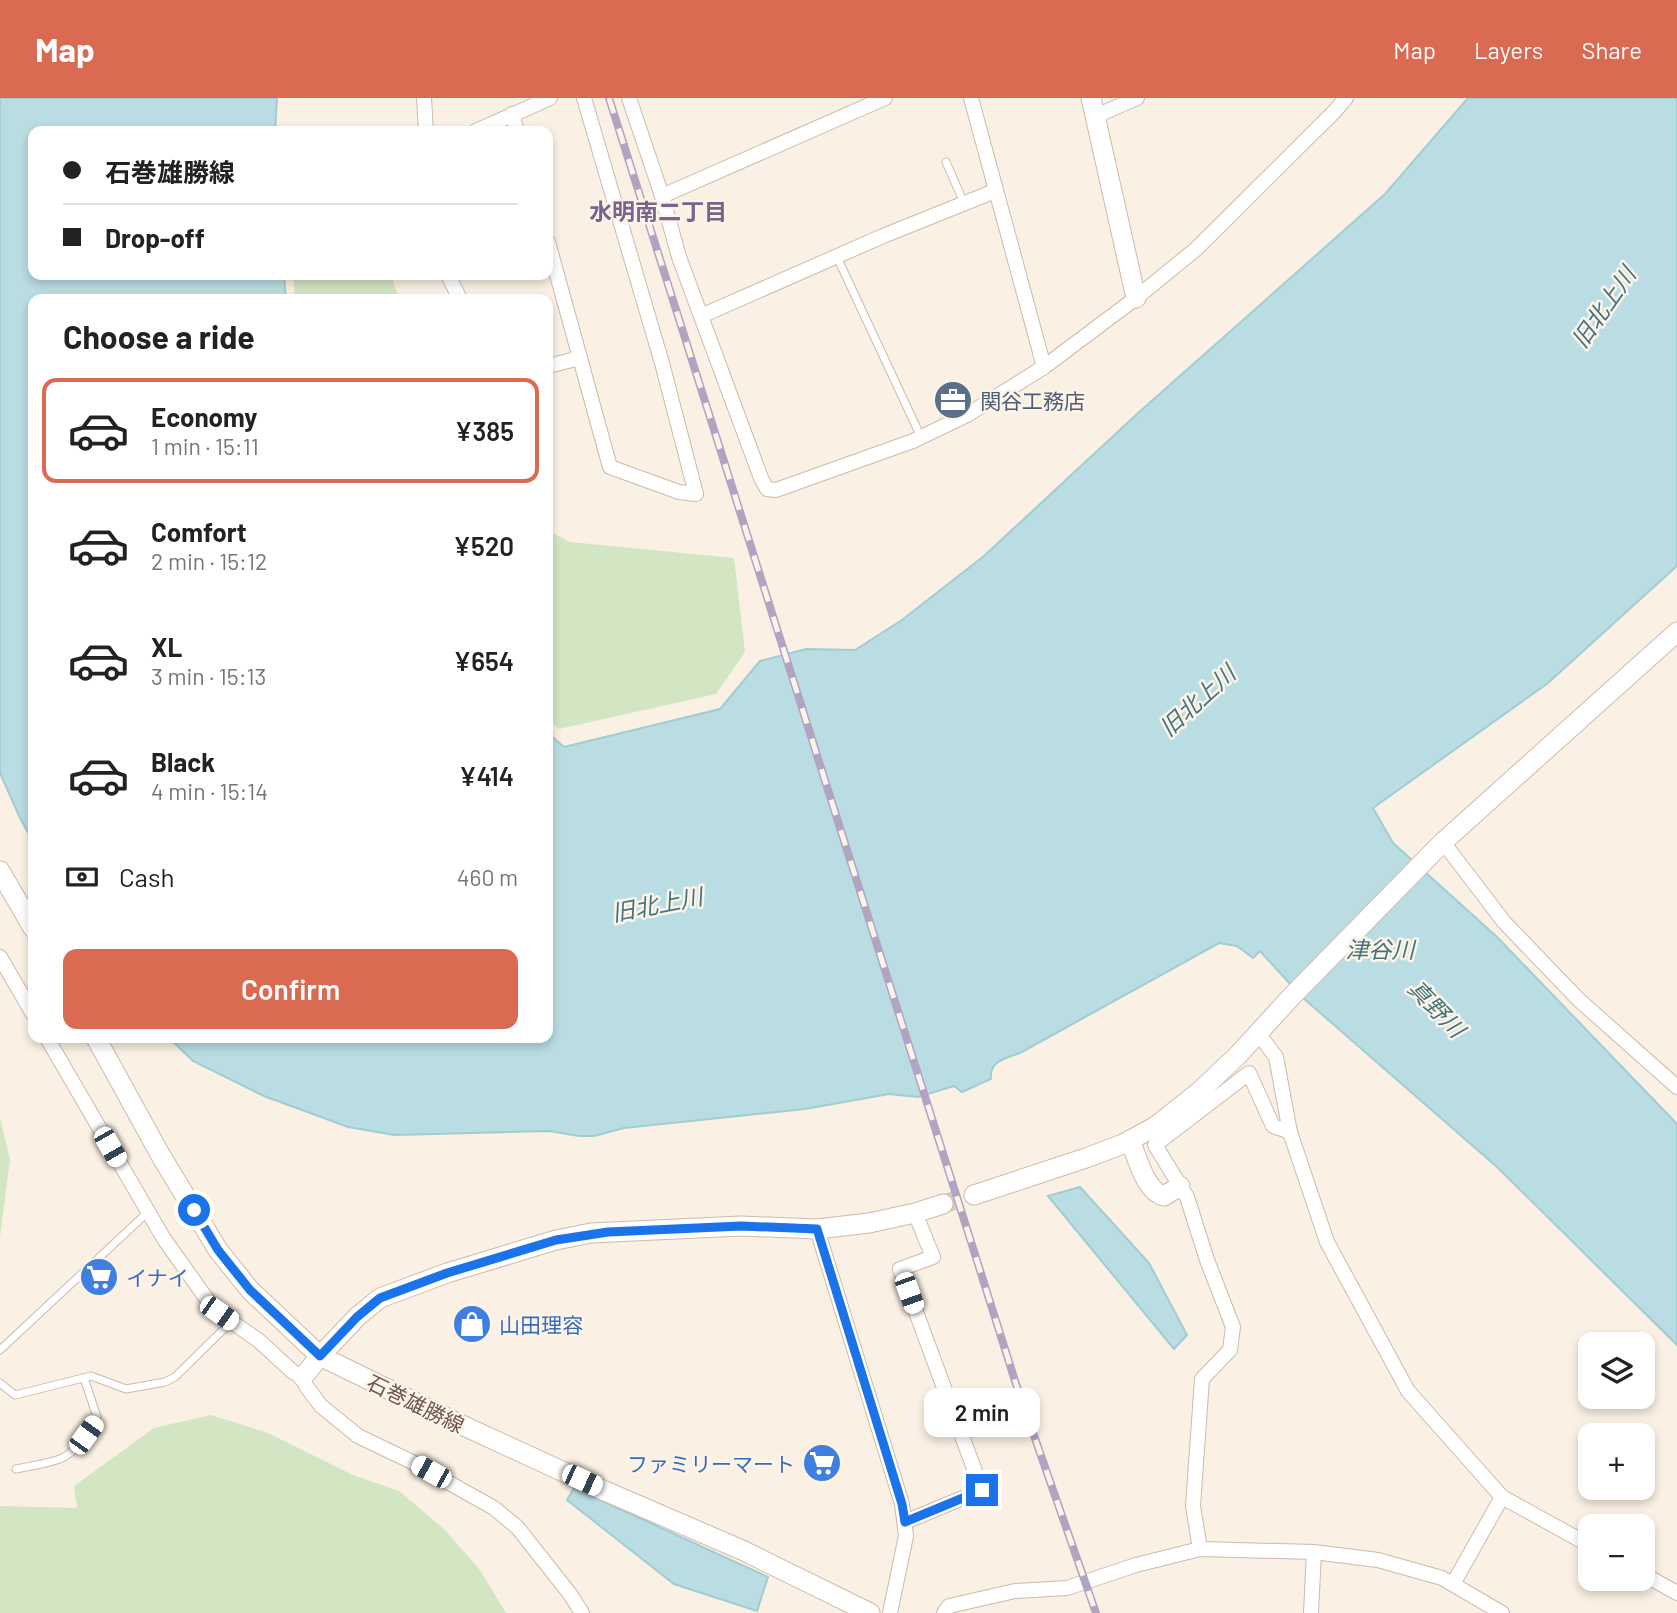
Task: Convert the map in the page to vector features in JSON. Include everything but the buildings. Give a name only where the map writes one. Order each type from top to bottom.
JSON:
[{"type":"street","points":[[424,98],[426,126]]},
{"type":"street","points":[[487,126],[551,98]]},
{"type":"street","points":[[553,260],[611,467],[678,492],[696,494],[662,363],[584,98]]},
{"type":"street","points":[[629,98],[679,257],[761,478],[767,489],[776,490],[921,437],[967,415],[1044,367],[1196,249],[1346,98]]},
{"type":"street","points":[[662,196],[885,98]]},
{"type":"street","points":[[971,98],[1044,367]]},
{"type":"street","points":[[1136,298],[1094,107],[1137,98]]},
{"type":"street","points":[[512,114],[516,126]]},
{"type":"street","points":[[701,316],[995,191]]},
{"type":"street","points":[[553,365],[580,358]]},
{"type":"street","points":[[974,1195],[1086,1158],[1157,1126],[1199,1092],[1443,842],[1677,632]]},
{"type":"street","points":[[1443,842],[1504,922],[1569,990],[1677,1087]]},
{"type":"street","points":[[0,871],[28,919]]},
{"type":"street","points":[[0,957],[28,1005]]},
{"type":"street","points":[[1258,1033],[1276,1057],[1290,1132],[1327,1242],[1408,1391],[1502,1497],[1578,1539]]},
{"type":"street","points":[[50,1043],[164,1239],[211,1305],[258,1340],[293,1373],[303,1377],[306,1386],[321,1406],[358,1436],[470,1494],[494,1508],[517,1527],[582,1613]]},
{"type":"street","name":"石巻雄勝線","points":[[99,1043],[218,1250],[250,1290],[320,1356],[605,1492],[743,1550],[870,1613]]},
{"type":"street","points":[[1200,1549],[1192,1506],[1202,1379],[1230,1350],[1233,1327],[1187,1197],[1155,1145],[1249,1073],[1273,1126],[1290,1132]]},
{"type":"street","points":[[1130,1140],[1148,1184],[1158,1194],[1164,1196],[1180,1186]]},
{"type":"street","points":[[303,1377],[357,1317],[380,1298],[447,1273],[556,1240],[591,1233],[728,1226],[817,1229],[869,1223],[943,1204]]},
{"type":"street","points":[[905,1522],[982,1490],[900,1269],[933,1257],[915,1213]]},
{"type":"street","points":[[817,1229],[902,1504],[905,1536],[890,1613]]},
{"type":"street","points":[[1453,1584],[1502,1497]]},
{"type":"street","points":[[944,1613],[949,1606],[1015,1591],[1067,1588],[1136,1565],[1200,1549],[1314,1552],[1378,1560],[1442,1578],[1502,1613]]},
{"type":"street","points":[[1311,1613],[1314,1552]]},
{"type":"street","points":[[1655,1581],[1677,1594]]},
{"type":"lane","points":[[946,162],[964,204]]},
{"type":"lane","points":[[837,257],[921,437]]},
{"type":"lane","points":[[0,1350],[148,1212]]},
{"type":"lane","points":[[0,1383],[15,1395],[91,1376],[126,1389],[165,1382],[175,1377],[231,1322]]},
{"type":"lane","points":[[16,1469],[60,1458],[78,1447],[97,1417],[84,1378]]},
{"type":"green space","points":[[293,280],[393,280],[397,294],[295,294]]},
{"type":"green space","points":[[553,534],[570,542],[734,558],[745,652],[716,694],[559,729],[553,724]]},
{"type":"green space","points":[[0,1118],[10,1160],[0,1237]]},
{"type":"green space","points":[[211,1415],[268,1433],[353,1475],[399,1491],[444,1529],[480,1570],[506,1613],[0,1613],[0,1506],[77,1508],[74,1486],[154,1428]]},
{"type":"water","points":[[0,98],[277,98],[275,126],[28,126],[28,280],[284,280],[286,294],[28,294],[28,832],[0,773]]},
{"type":"water","points":[[1468,98],[1677,98],[1677,566],[1548,683],[1373,808],[1393,843],[1497,937],[1677,1124],[1677,1345],[1497,1167],[1302,997],[1260,951],[1253,958],[1237,946],[1219,943],[1020,1053],[1000,1061],[993,1068],[991,1079],[962,1092],[954,1086],[918,1097],[889,1094],[805,1109],[624,1128],[594,1136],[549,1131],[395,1135],[348,1127],[264,1096],[193,1061],[174,1043],[553,1043],[553,737],[564,747],[720,709],[760,661],[806,649],[855,650],[902,620],[984,556],[1137,414],[1385,194]]},
{"type":"water","points":[[1080,1187],[1149,1263],[1187,1335],[1174,1349],[1048,1196]]},
{"type":"water","points":[[574,1488],[768,1577],[757,1611],[674,1584],[567,1500]]},
{"type":"tunnel","points":[[943,1204],[974,1195]]},
{"type":"railway","points":[[609,98],[1016,1384],[1096,1613]]},
{"type":"place","name":"関谷工務店","points":[[953,400]]},
{"type":"place","name":"イナイ","points":[[99,1277]]},
{"type":"place","name":"山田理容","points":[[472,1324]]},
{"type":"place","name":"ファミリーマート","points":[[822,1463]]},
{"type":"district","name":"水明南二丁目","points":[[658,211]]},
{"type":"route","points":[[194,1210],[218,1250],[250,1290],[320,1356],[357,1317],[380,1298],[447,1273],[556,1240],[591,1233],[741,1226],[817,1229],[902,1504],[905,1522],[982,1490]]},
{"type":"water label","name":"旧北上川","points":[[1603,307]]},
{"type":"water label","name":"旧北上川","points":[[1197,700]]},
{"type":"water label","name":"旧北上川","points":[[657,904]]},
{"type":"water label","name":"津谷川","points":[[1380,949]]},
{"type":"water label","name":"真野川","points":[[1437,1008]]}]
